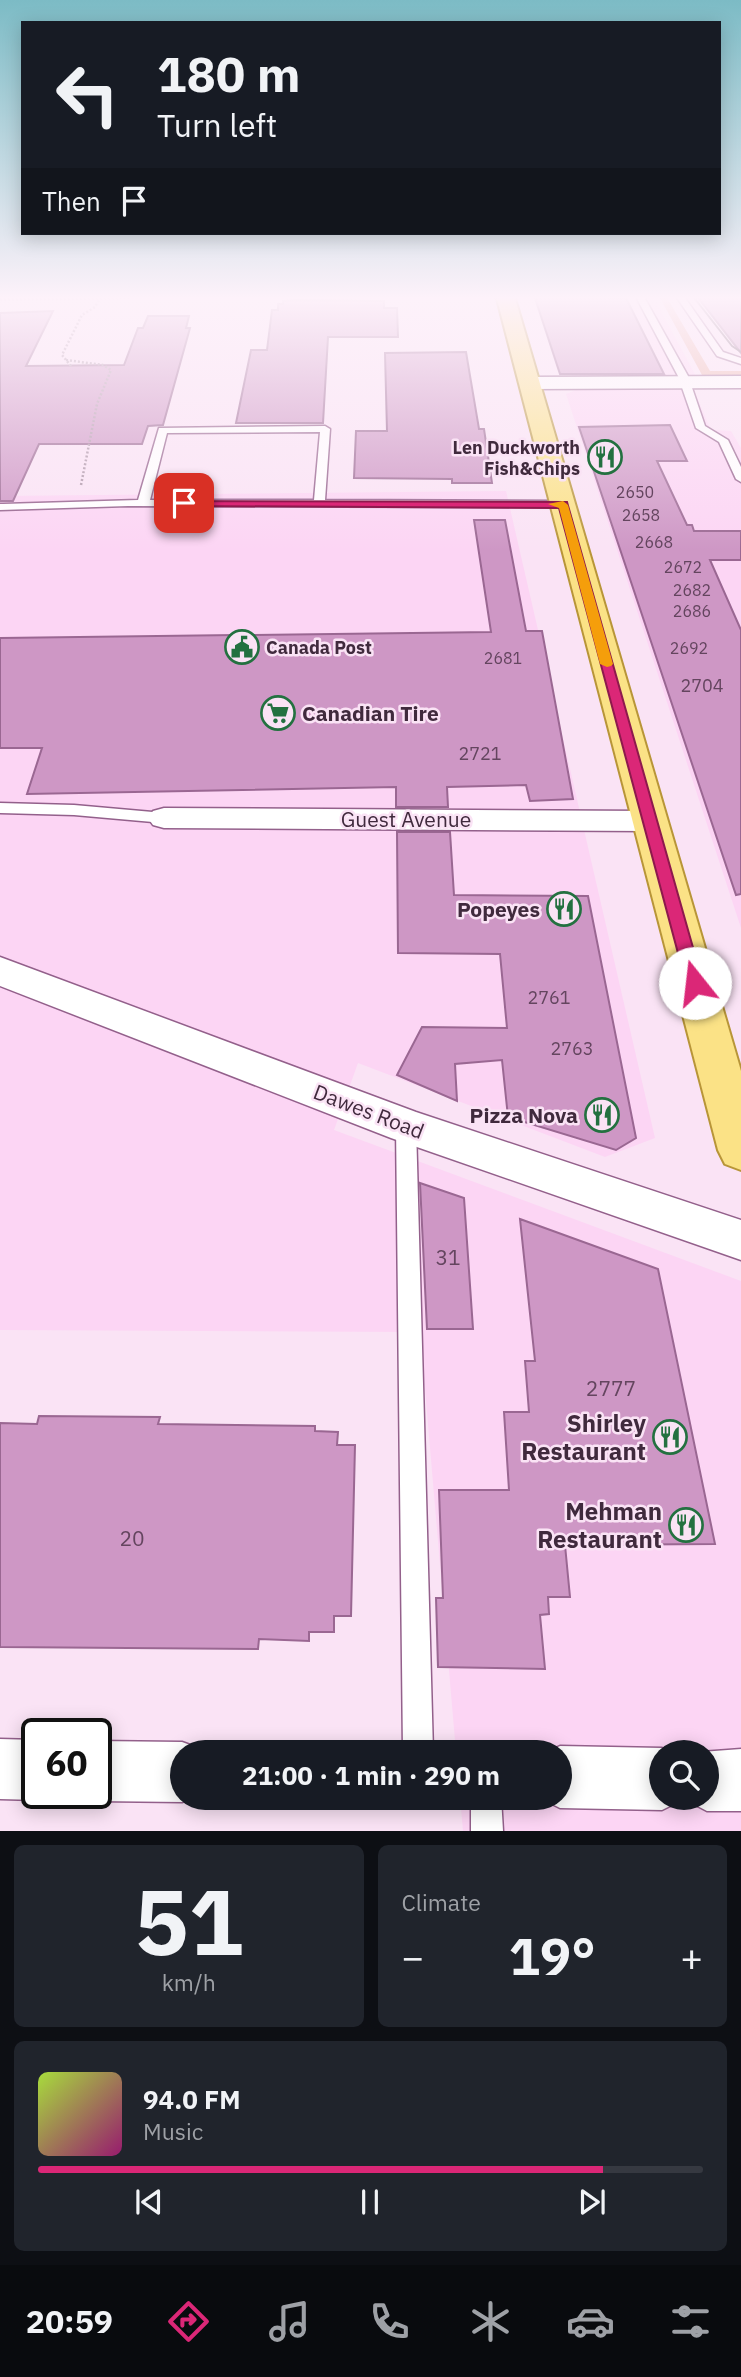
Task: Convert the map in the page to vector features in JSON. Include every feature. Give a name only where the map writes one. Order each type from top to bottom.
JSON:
[{"type":"main road","points":[[530,383],[741,1150]]},
{"type":"street","points":[[530,383],[741,382]]},
{"type":"street","name":"Guest Avenue","points":[[164,818],[649,821]]},
{"type":"street","name":"Dawes Road","points":[[0,971],[406,1126],[741,1240]]},
{"type":"street","points":[[0,1769],[21,1770]]},
{"type":"street","points":[[112,1771],[170,1772]]},
{"type":"street","points":[[572,1777],[649,1779]]},
{"type":"street","points":[[719,1780],[741,1780]]},
{"type":"lane","points":[[685,382],[701,428],[723,440],[741,479]]},
{"type":"lane","points":[[143,503],[163,430],[325,429],[319,503]]},
{"type":"lane","points":[[3,507],[143,503],[563,505]]},
{"type":"lane","points":[[0,808],[74,810],[164,818]]},
{"type":"lane","points":[[406,1126],[418,1740]]},
{"type":"lane","points":[[486,1810],[487,1831]]},
{"type":"path","points":[[85,488],[81,486],[92,425],[107,380]]},
{"type":"shaded area","points":[[693,388],[711,430],[731,431],[741,448],[741,928],[566,394],[578,389]]},
{"type":"shaded area","points":[[506,491],[655,1138],[605,1157],[358,1063],[334,1130],[741,1281],[741,1831],[463,1831],[461,1810],[572,1810],[572,1740],[455,1740],[422,1354],[409,1332],[0,1330],[0,496]]},
{"type":"building","points":[[0,380],[175,380],[163,425],[148,426],[142,444],[39,444],[13,501],[0,501]]},
{"type":"building","points":[[245,380],[325,380],[323,423],[236,423]]},
{"type":"building","points":[[386,380],[471,380],[479,429],[484,429],[492,483],[452,483],[452,479],[354,478],[356,431],[387,431]]},
{"type":"building","points":[[670,425],[687,461],[657,461],[687,525],[692,525],[694,531],[741,531],[741,560],[710,560],[741,630],[741,894],[736,895],[579,427]]},
{"type":"building","name":"Canadian Tire","points":[[474,520],[505,520],[526,631],[542,631],[573,799],[530,801],[526,785],[447,787],[448,807],[396,807],[396,787],[27,794],[42,748],[0,748],[0,638],[491,632]]},
{"type":"building","points":[[397,832],[450,832],[454,895],[588,896],[636,1138],[616,1150],[508,1117],[502,1060],[455,1064],[457,1101],[397,1075],[422,1027],[507,1028],[500,954],[398,953]]},
{"type":"building","points":[[420,1183],[464,1198],[473,1329],[427,1329]]},
{"type":"building","points":[[520,1219],[658,1269],[715,1544],[565,1545],[570,1597],[548,1597],[549,1614],[540,1615],[545,1669],[438,1667],[436,1598],[443,1598],[439,1490],[509,1490],[504,1412],[529,1412],[525,1361],[535,1361]]},
{"type":"building","points":[[39,1416],[160,1417],[158,1424],[315,1426],[315,1431],[338,1432],[337,1445],[355,1445],[351,1616],[334,1616],[334,1632],[309,1632],[309,1641],[259,1639],[258,1649],[0,1647],[0,1423],[37,1424]]},
{"type":"slow traffic","points":[[553,504],[563,505],[607,664]]},
{"type":"place","name":"Len Duckworth Fish&Chips","points":[[605,457]]},
{"type":"place","name":"Canada Post","points":[[242,647]]},
{"type":"place","name":"Canadian Tire","points":[[278,713]]},
{"type":"place","name":"Popeyes","points":[[564,909]]},
{"type":"place","name":"Pizza Nova","points":[[602,1115]]},
{"type":"place","name":"Shirley Restaurant","points":[[670,1437]]},
{"type":"place","name":"Mehman Restaurant","points":[[686,1525]]},
{"type":"route","points":[[184,503],[563,505],[695,983]]}]
